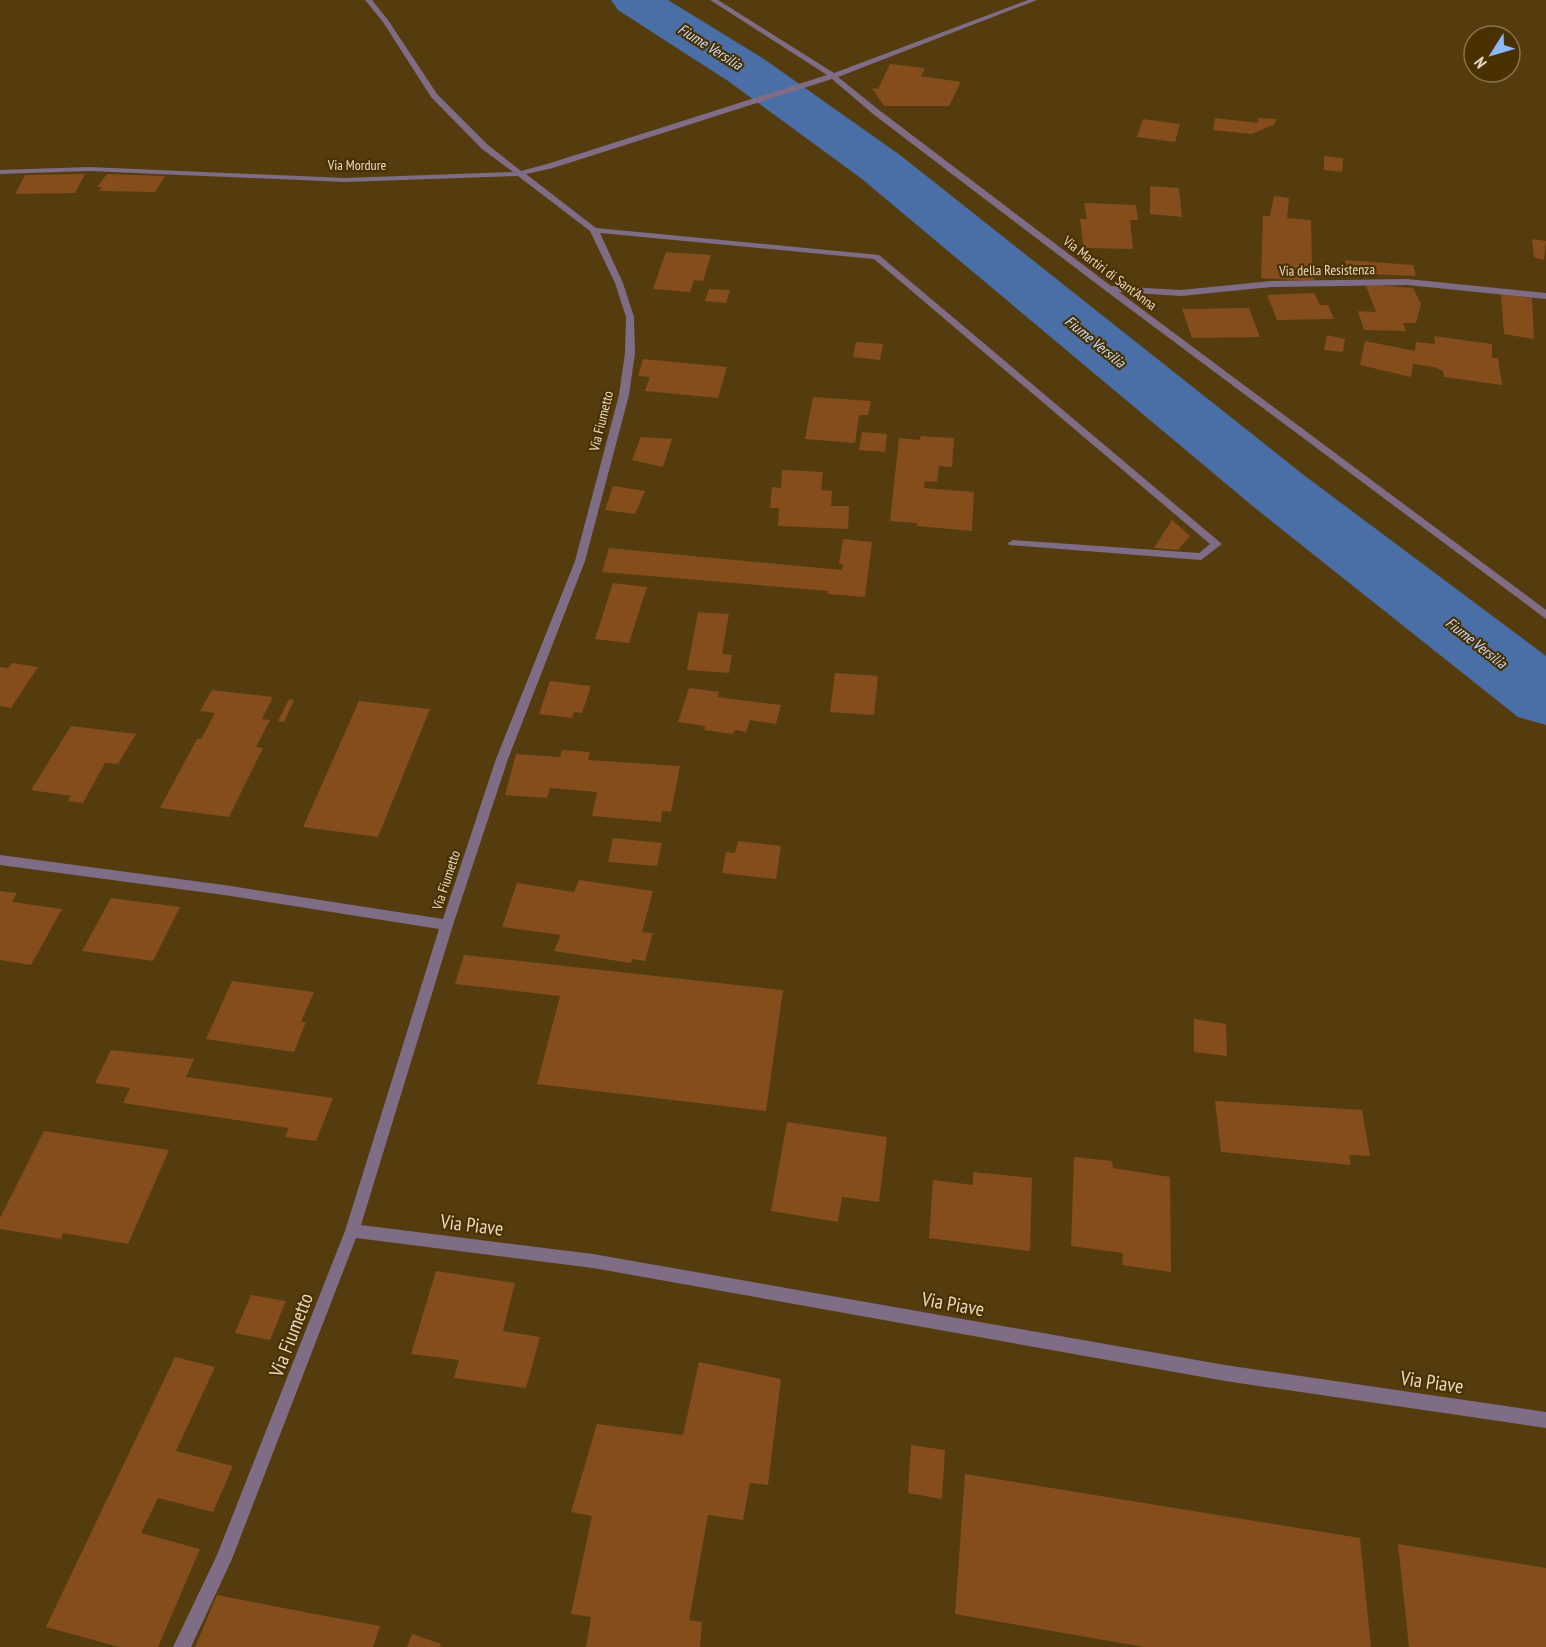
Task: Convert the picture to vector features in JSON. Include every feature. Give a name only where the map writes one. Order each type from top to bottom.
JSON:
[{"type":"street","name":"Via Fiumetto","points":[[182,1647],[224,1559],[352,1231],[447,925],[502,759],[580,561],[624,395],[630,353],[630,317],[619,283],[594,230],[485,147],[434,95],[386,21],[368,0]]},
{"type":"street","name":"Via Martiri di Sant'Anna","points":[[713,0],[833,76],[876,112],[1109,289],[1546,615]]},
{"type":"street","points":[[833,76],[1034,0]]},
{"type":"street","name":"Via Mordure","points":[[0,172],[89,169],[345,180],[518,174],[833,76]]},
{"type":"street","points":[[594,230],[876,257],[1217,544],[1201,558],[1013,543]]},
{"type":"street","name":"Via della Resistenza","points":[[1109,289],[1181,293],[1271,284],[1407,282],[1546,296]]},
{"type":"street","name":"Via Fiumetto","points":[[0,860],[224,890],[447,925]]},
{"type":"street","name":"Via Piave","points":[[352,1231],[593,1262],[1225,1373],[1546,1420]]},
{"type":"building","points":[[890,64],[925,68],[921,76],[961,82],[949,106],[884,106],[872,88],[878,89]]},
{"type":"building","points":[[1215,118],[1258,123],[1258,118],[1276,119],[1275,124],[1252,134],[1213,130]]},
{"type":"building","points":[[1143,119],[1180,124],[1175,142],[1137,137]]},
{"type":"building","points":[[1324,156],[1343,158],[1342,172],[1324,170]]},
{"type":"building","points":[[85,174],[75,193],[15,194],[25,175]]},
{"type":"building","points":[[107,174],[165,176],[155,192],[99,191],[102,187],[97,187]]},
{"type":"building","points":[[1150,186],[1179,188],[1182,217],[1150,214]]},
{"type":"building","points":[[1274,196],[1289,198],[1287,218],[1311,220],[1312,265],[1329,271],[1331,276],[1314,278],[1313,281],[1261,278],[1263,216],[1270,216]]},
{"type":"building","points":[[1084,203],[1136,205],[1138,220],[1130,220],[1133,249],[1086,248],[1083,243],[1080,219],[1087,219]]},
{"type":"building","points":[[1532,239],[1546,241],[1544,260],[1534,257]]},
{"type":"building","points":[[666,252],[711,255],[703,281],[694,280],[690,292],[653,289]]},
{"type":"building","points":[[1345,260],[1413,265],[1416,276],[1348,273]]},
{"type":"building","points":[[1365,284],[1413,288],[1421,304],[1416,323],[1403,323],[1406,331],[1364,330],[1358,311],[1376,312]]},
{"type":"building","points":[[709,289],[730,290],[726,303],[705,301]]},
{"type":"building","points":[[1314,293],[1320,305],[1328,305],[1334,319],[1277,320],[1267,295]]},
{"type":"building","points":[[1501,294],[1532,298],[1534,339],[1504,334]]},
{"type":"building","points":[[1249,308],[1260,337],[1192,338],[1182,309]]},
{"type":"building","points":[[1327,335],[1345,339],[1343,352],[1324,350]]},
{"type":"building","points":[[1434,336],[1492,344],[1492,358],[1498,358],[1502,385],[1444,377],[1443,371],[1434,367],[1413,364],[1411,377],[1360,365],[1365,341],[1415,351],[1416,342],[1435,344]]},
{"type":"building","points":[[856,342],[883,344],[880,360],[853,357]]},
{"type":"building","points":[[643,359],[727,367],[718,398],[645,391],[650,377],[638,376]]},
{"type":"building","points":[[813,397],[871,401],[868,415],[859,415],[855,443],[805,439]]},
{"type":"building","points":[[862,432],[887,434],[885,452],[859,450]]},
{"type":"building","points":[[921,436],[954,438],[952,467],[939,466],[937,482],[925,481],[924,488],[974,492],[972,531],[890,521],[899,438],[920,440]]},
{"type":"building","points":[[641,437],[672,439],[663,467],[632,460]]},
{"type":"building","points":[[782,470],[823,472],[821,490],[832,491],[831,506],[849,506],[848,529],[778,526],[779,508],[770,508],[772,487],[781,488]]},
{"type":"building","points":[[613,486],[645,491],[635,514],[605,510]]},
{"type":"building","points":[[1172,520],[1190,536],[1178,550],[1154,548]]},
{"type":"building","points":[[843,539],[872,542],[865,597],[828,594],[828,591],[602,572],[609,548],[842,570],[843,564],[839,564]]},
{"type":"building","points":[[613,583],[647,587],[629,643],[595,639]]},
{"type":"building","points":[[698,612],[729,614],[722,654],[732,655],[729,673],[687,670]]},
{"type":"building","points":[[12,663],[38,667],[11,708],[0,706],[0,667],[8,668]]},
{"type":"building","points":[[835,673],[878,676],[874,715],[830,712]]},
{"type":"building","points":[[550,681],[591,686],[582,713],[574,712],[572,718],[539,714]]},
{"type":"building","points":[[689,688],[719,692],[717,697],[781,705],[776,724],[750,720],[746,732],[735,730],[733,734],[705,730],[705,726],[678,722]]},
{"type":"building","points":[[212,690],[273,697],[262,719],[270,720],[256,747],[263,748],[229,817],[160,808],[197,739],[201,739],[215,713],[200,711]]},
{"type":"building","points":[[289,699],[294,700],[284,722],[278,721]]},
{"type":"building","points":[[359,701],[430,709],[378,837],[303,827]]},
{"type":"building","points":[[71,726],[136,734],[118,764],[105,763],[83,803],[68,801],[71,796],[31,790]]},
{"type":"building","points":[[562,750],[590,752],[588,760],[680,766],[671,812],[662,811],[661,822],[592,816],[597,792],[550,788],[547,798],[505,795],[516,754],[560,757]]},
{"type":"building","points":[[613,838],[662,843],[657,866],[608,862]]},
{"type":"building","points":[[738,841],[781,846],[776,879],[722,873],[726,852],[735,853]]},
{"type":"building","points":[[579,880],[653,891],[642,932],[653,933],[645,961],[632,959],[631,963],[554,951],[561,935],[502,927],[517,883],[574,892]]},
{"type":"building","points":[[0,891],[17,893],[12,902],[62,909],[31,965],[0,960]]},
{"type":"building","points":[[111,898],[180,907],[153,961],[82,951]]},
{"type":"building","points":[[464,955],[783,990],[766,1111],[537,1084],[560,996],[455,984]]},
{"type":"building","points":[[232,981],[314,992],[301,1022],[306,1022],[294,1052],[206,1039]]},
{"type":"building","points":[[1194,1019],[1226,1024],[1227,1056],[1194,1052]]},
{"type":"building","points":[[111,1050],[194,1059],[186,1077],[333,1098],[316,1141],[285,1137],[289,1128],[123,1103],[130,1088],[95,1083]]},
{"type":"building","points":[[1215,1101],[1362,1110],[1370,1156],[1349,1155],[1351,1165],[1221,1152]]},
{"type":"building","points":[[787,1122],[887,1137],[879,1202],[842,1197],[838,1222],[771,1211]]},
{"type":"building","points":[[44,1131],[169,1150],[128,1244],[63,1233],[61,1239],[0,1229],[0,1218]]},
{"type":"building","points":[[1074,1157],[1112,1161],[1113,1168],[1170,1177],[1171,1272],[1122,1265],[1123,1253],[1071,1246]]},
{"type":"building","points":[[973,1172],[1032,1178],[1030,1251],[929,1238],[933,1180],[973,1185]]},
{"type":"building","points":[[436,1271],[515,1283],[503,1331],[540,1337],[526,1388],[454,1378],[459,1360],[411,1354]]},
{"type":"building","points":[[251,1295],[286,1301],[270,1340],[235,1333]]},
{"type":"building","points":[[175,1357],[215,1367],[176,1451],[233,1466],[213,1512],[158,1498],[141,1533],[200,1549],[158,1647],[119,1647],[46,1627]]},
{"type":"building","points":[[699,1362],[781,1379],[768,1485],[750,1483],[743,1520],[708,1515],[689,1620],[702,1622],[700,1647],[586,1647],[591,1617],[571,1614],[592,1516],[571,1512],[597,1424],[683,1435]]},
{"type":"building","points":[[911,1445],[945,1450],[942,1499],[908,1493]]},
{"type":"building","points":[[965,1474],[1360,1538],[1371,1647],[1144,1647],[955,1614]]},
{"type":"building","points":[[1398,1544],[1546,1568],[1546,1647],[1409,1647]]},
{"type":"building","points":[[217,1595],[380,1626],[373,1647],[195,1647]]},
{"type":"building","points":[[412,1634],[441,1644],[440,1647],[407,1647]]},
{"type":"waterway","name":"Fiume Versilia","points":[[635,0],[746,70],[881,167],[1280,492],[1546,697]]}]
